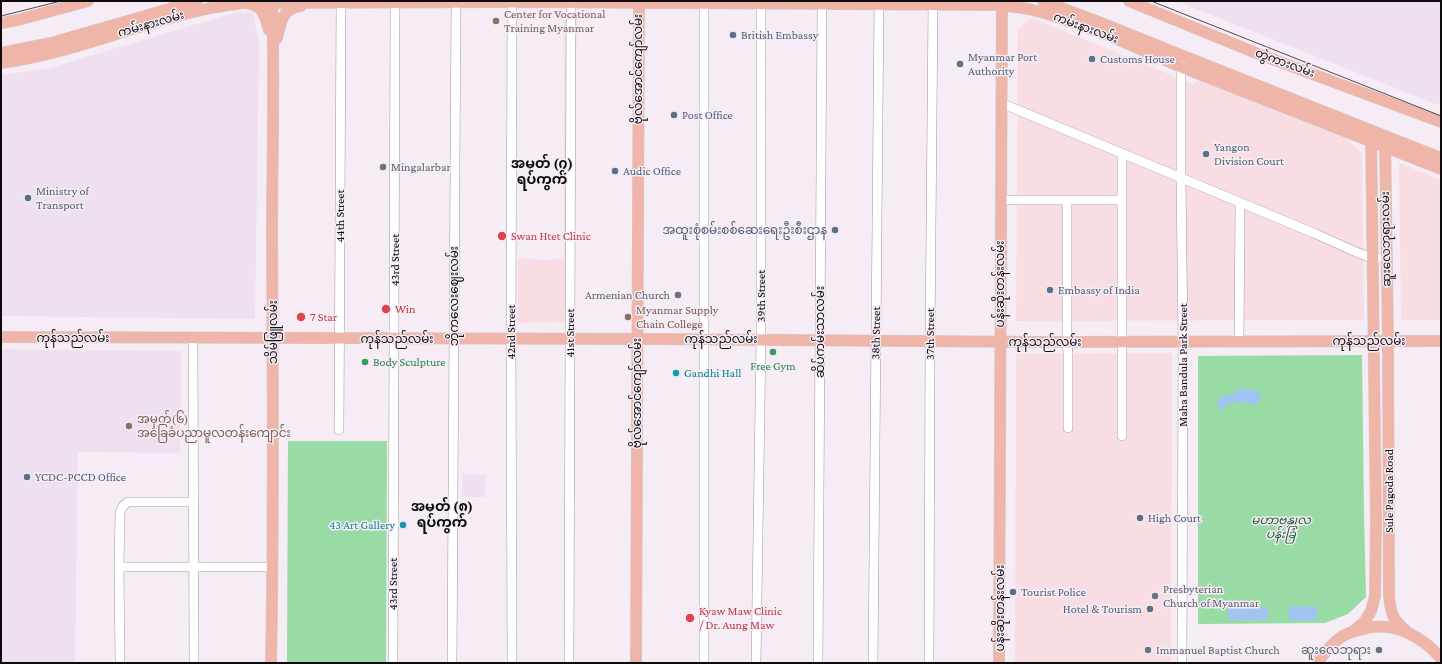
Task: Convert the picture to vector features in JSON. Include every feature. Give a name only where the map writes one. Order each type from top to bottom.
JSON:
[{"type":"main road","points":[[1,23],[18,20],[88,1]]},
{"type":"main road","name":"ကမ်းနားလမ်း","points":[[1,53],[50,49],[197,1]]},
{"type":"main road","name":"ကမ်းနားလမ်း","points":[[1,63],[207,8],[243,3],[456,1],[658,3],[822,2],[879,4],[1002,3],[1103,28],[1181,56],[1385,141],[1441,169]]},
{"type":"main road","name":"ကမ်းနားလမ်း","points":[[1042,1],[1103,28],[1180,67],[1371,135]]},
{"type":"main road","name":"တွဲကားလမ်း","points":[[1129,1],[1256,52],[1441,122]]},
{"type":"main road","name":"သိမ်ဖြူလမ်း","points":[[271,663],[273,567],[274,48],[272,2]]},
{"type":"main road","points":[[274,48],[283,17],[288,10],[298,6],[328,2]]},
{"type":"main road","points":[[620,2],[633,8],[638,18]]},
{"type":"main road","name":"ဗိုလ်အောင်ကျော်လမ်း","points":[[636,663],[639,2]]},
{"type":"main road","points":[[243,3],[255,6],[262,10],[274,48]]},
{"type":"main road","points":[[638,18],[644,8],[658,3]]},
{"type":"main road","name":"ပန်းဆိုးတန်းလမ်း","points":[[1000,663],[1002,3]]},
{"type":"main road","name":"ဆူးလေဘုရားလမ်း","points":[[1371,135],[1374,341]]},
{"type":"main road","name":"ကမ်းနားလမ်း","points":[[1385,141],[1441,158]]},
{"type":"main road","name":"ဆူးလေဘုရားလမ်း","points":[[1385,141],[1388,341]]},
{"type":"main road","name":"ကုန်သည်လမ်း","points":[[1,338],[703,339],[1067,342],[1441,341]]},
{"type":"main road","name":"Sule Pagoda Road","points":[[1354,631],[1365,621],[1371,611],[1375,596],[1376,522],[1374,341]]},
{"type":"main road","name":"Sule Pagoda Road","points":[[1388,341],[1388,596],[1390,611],[1394,620],[1408,633]]},
{"type":"main road","points":[[1318,663],[1324,653],[1340,638],[1354,631],[1372,627],[1387,627],[1408,633],[1426,644],[1441,659]]},
{"type":"street","name":"ဘိုကလေးဈေးလမ်း","points":[[452,663],[456,1]]},
{"type":"street","name":"44th Street","points":[[339,430],[341,2]]},
{"type":"street","name":"43rd Street","points":[[393,663],[395,2]]},
{"type":"street","name":"42nd Street","points":[[512,2],[512,663]]},
{"type":"street","name":"41st Street","points":[[569,663],[571,2]]},
{"type":"street","name":"39th Street","points":[[756,663],[761,340],[761,2]]},
{"type":"street","name":"ဆိပ်ကမ်းသာလမ်း","points":[[818,663],[822,2]]},
{"type":"street","points":[[704,3],[704,663]]},
{"type":"street","name":"38th Street","points":[[873,663],[879,4]]},
{"type":"street","name":"37th Street","points":[[929,663],[933,4]]},
{"type":"street","name":"Maha Bandula Park Street","points":[[1181,56],[1183,342],[1182,663]]},
{"type":"street","points":[[1001,103],[1356,252],[1372,258],[1386,258]]},
{"type":"street","points":[[1122,154],[1122,436]]},
{"type":"street","points":[[1001,200],[1122,200]]},
{"type":"street","points":[[1067,200],[1068,428]]},
{"type":"street","points":[[1239,341],[1240,203]]},
{"type":"street","points":[[193,338],[194,663]]},
{"type":"street","points":[[120,663],[120,512],[123,506],[128,502],[193,502]]},
{"type":"street","points":[[119,567],[273,567]]},
{"type":"shaded area","points":[[1177,1],[1441,1],[1441,106],[1219,18]]},
{"type":"shaded area","points":[[253,12],[259,44],[255,319],[1,316],[1,75],[50,68],[234,13]]},
{"type":"shaded area","points":[[564,15],[577,15],[575,137],[575,322],[518,323],[518,258],[545,260],[564,258]]},
{"type":"shaded area","points":[[1032,18],[1193,84],[1200,80],[1348,139],[1362,154],[1364,320],[1016,321],[1018,29]]},
{"type":"shaded area","points":[[1399,163],[1441,180],[1441,320],[1401,320]]},
{"type":"shaded area","points":[[1,349],[181,351],[180,453],[78,452],[75,663],[1,663]]},
{"type":"shaded area","points":[[1172,353],[1171,663],[1015,663],[1016,354]]},
{"type":"shaded area","points":[[463,474],[486,475],[485,497],[462,497]]},
{"type":"green space","name":"မဟာဗန္ဓုလ ပန်းခြံ","points":[[1362,355],[1366,597],[1348,614],[1325,623],[1198,624],[1198,356]]},
{"type":"green space","points":[[288,441],[387,441],[386,663],[287,663]]},
{"type":"water","points":[[1238,389],[1254,390],[1259,393],[1261,398],[1258,404],[1244,402],[1229,403],[1222,409],[1217,407],[1220,397],[1234,394]]},
{"type":"water","points":[[1289,606],[1317,607],[1317,620],[1289,620]]},
{"type":"water","points":[[1228,607],[1268,607],[1268,620],[1228,620]]},
{"type":"tram line","points":[[1,16],[61,1]]},
{"type":"tram line","points":[[1151,1],[1441,116]]},
{"type":"place","name":"Center for Vocational Training Myanmar","points":[[496,21]]},
{"type":"place","name":"British Embassy","points":[[733,35]]},
{"type":"place","name":"Customs House","points":[[1092,59]]},
{"type":"place","name":"Myanmar Port Authority","points":[[960,64]]},
{"type":"place","name":"Post Office","points":[[674,115]]},
{"type":"place","name":"Yangon Division Court","points":[[1206,154]]},
{"type":"place","name":"Mingalarbar","points":[[383,167]]},
{"type":"place","name":"Audic Office","points":[[615,171]]},
{"type":"place","name":"Ministry of Transport","points":[[28,198]]},
{"type":"place","name":"အထူးစုံစမ်းစစ်ဆေးရေးဦးစီးဌာန","points":[[835,230]]},
{"type":"place","name":"Swan Htet Clinic","points":[[502,236]]},
{"type":"place","name":"Embassy of India","points":[[1050,290]]},
{"type":"place","name":"Armenian Church","points":[[678,295]]},
{"type":"place","name":"Win","points":[[386,309]]},
{"type":"place","name":"7 Star","points":[[301,317]]},
{"type":"place","name":"Myanmar Supply Chain College","points":[[628,317]]},
{"type":"place","name":"Free Gym","points":[[773,352]]},
{"type":"place","name":"Body Sculpture","points":[[365,362]]},
{"type":"place","name":"Gandhi Hall","points":[[676,373]]},
{"type":"place","name":"အမှတ်(၆) အခြေခံပညာမူလတန်းကျောင်း","points":[[129,426]]},
{"type":"place","name":"YCDC-PCCD Office","points":[[27,477]]},
{"type":"place","name":"High Court","points":[[1140,518]]},
{"type":"place","name":"43 Art Gallery","points":[[403,525]]},
{"type":"place","name":"Tourist Police","points":[[1013,592]]},
{"type":"place","name":"Presbyterian Church of Myanmar","points":[[1155,596]]},
{"type":"place","name":"Hotel & Tourism","points":[[1150,609]]},
{"type":"place","name":"Kyaw Maw Clinic / Dr. Aung Maw","points":[[690,618]]},
{"type":"place","name":"Immanuel Baptist Church","points":[[1148,650]]},
{"type":"place","name":"ဆူးလေဘုရား","points":[[1379,650]]},
{"type":"district","name":"အမှတ် (၇) ရပ်ကွက်","points":[[542,172]]},
{"type":"district","name":"အမှတ် (၈) ရပ်ကွက်","points":[[442,516]]}]
